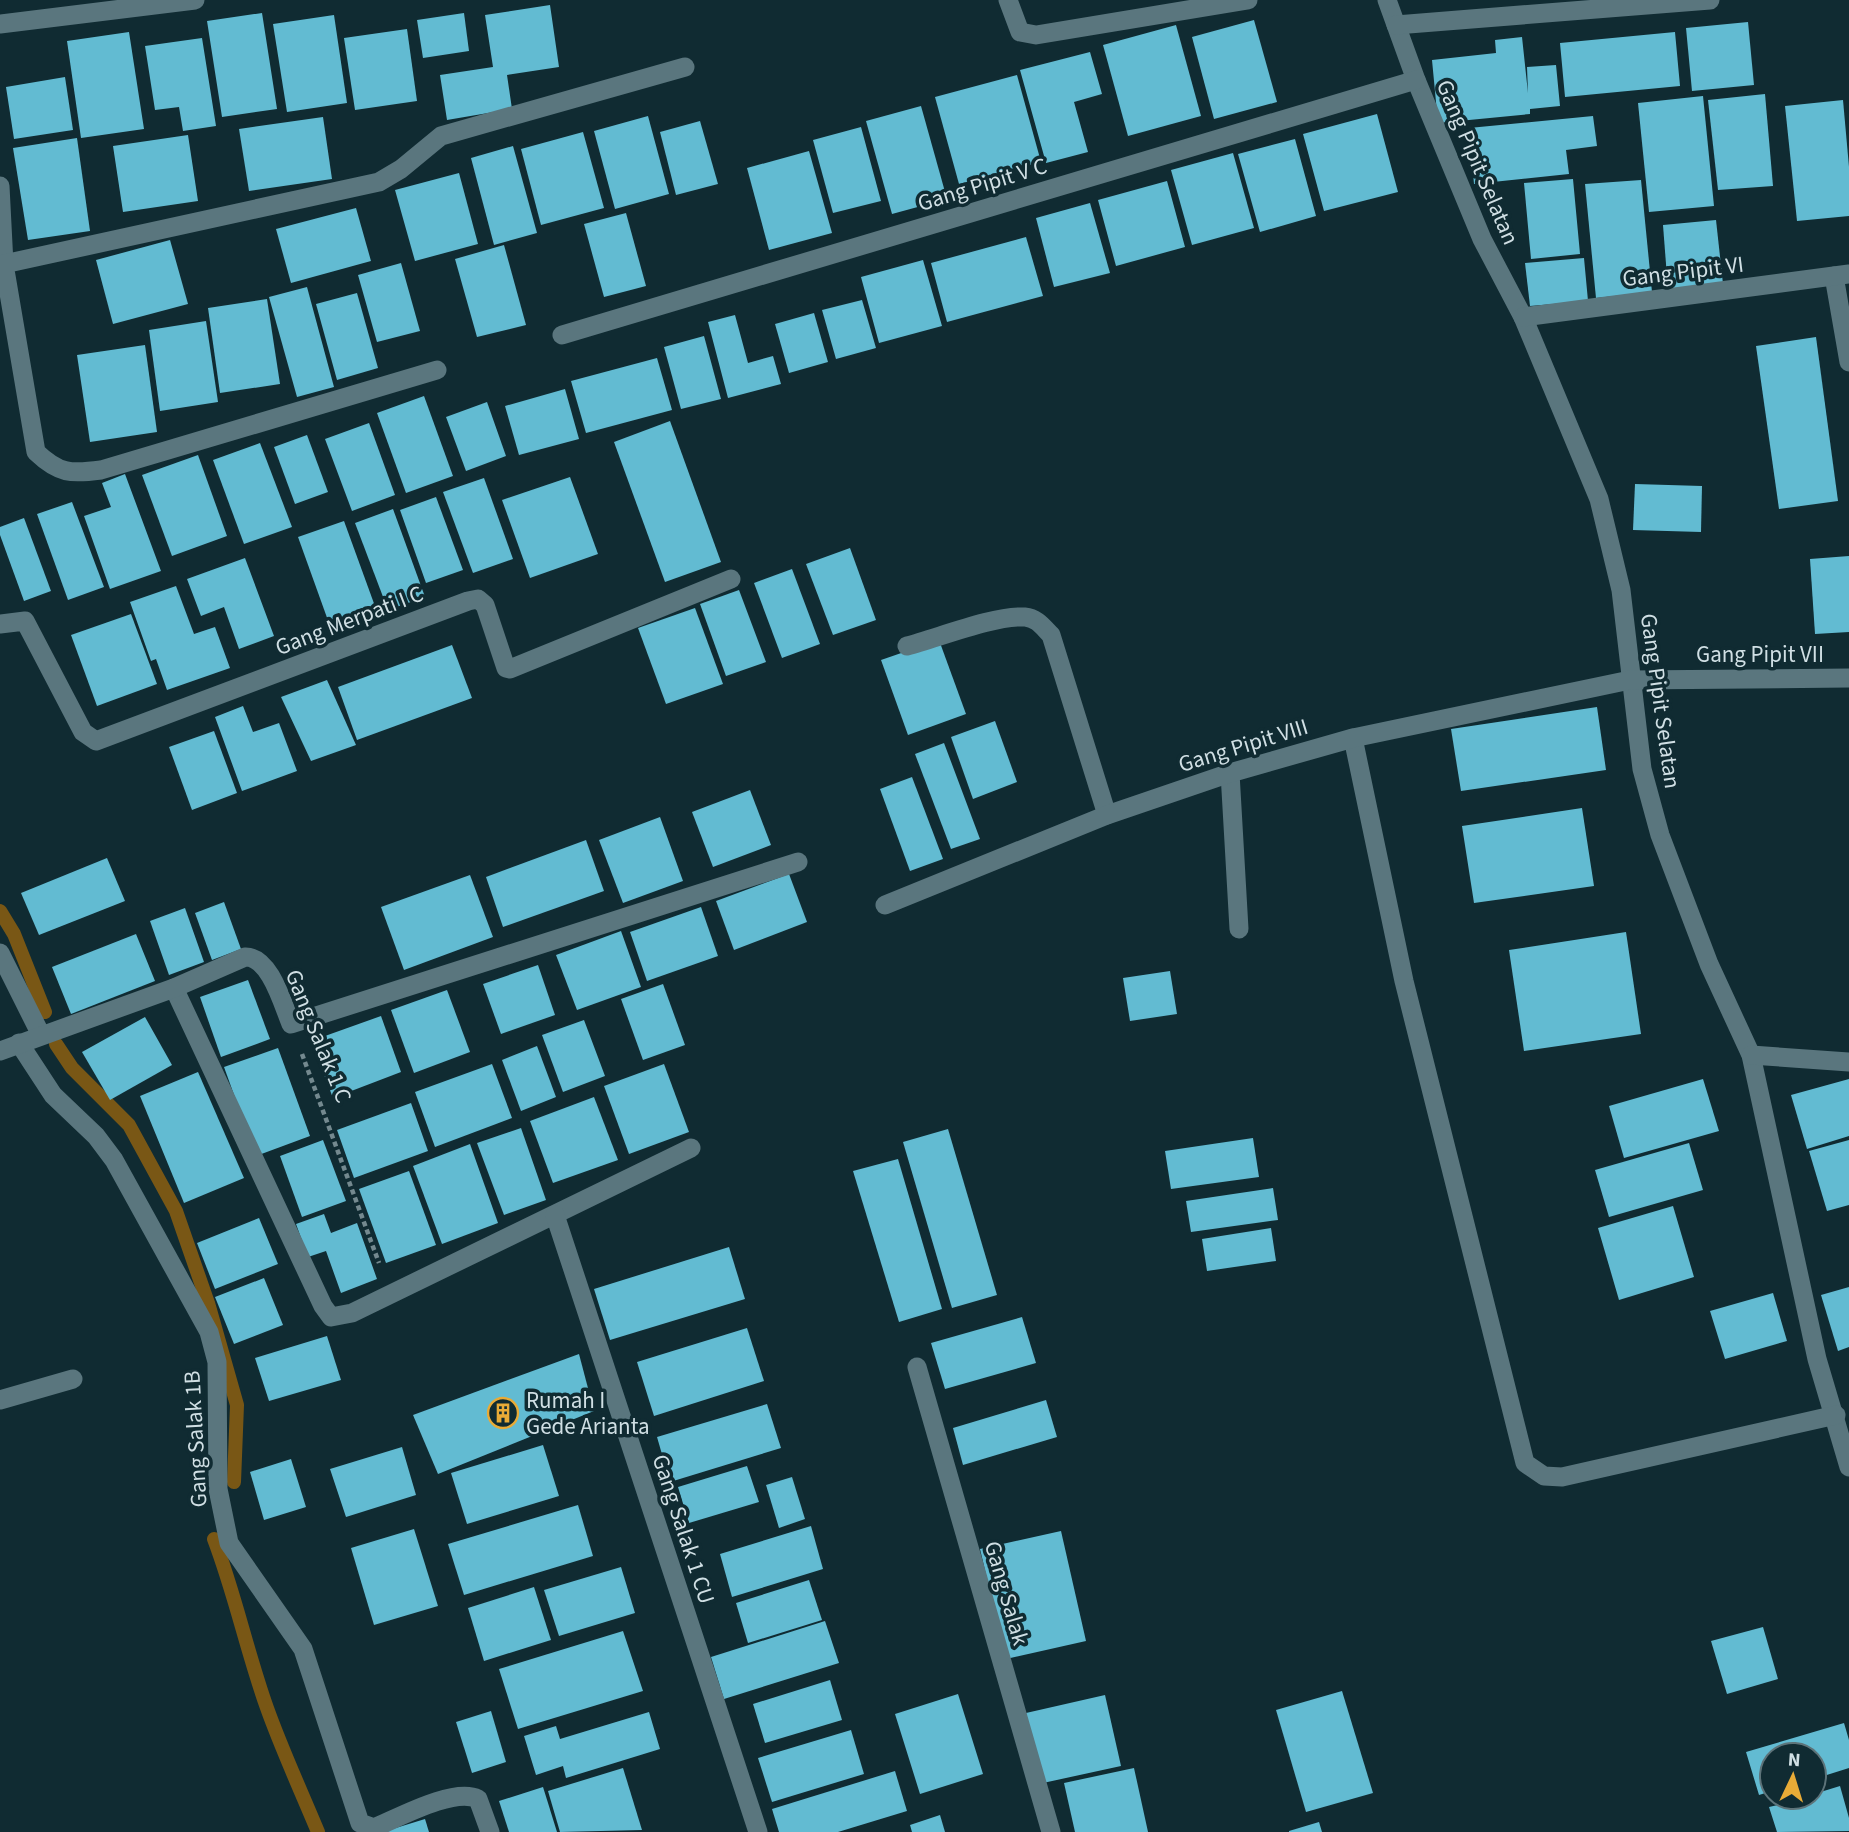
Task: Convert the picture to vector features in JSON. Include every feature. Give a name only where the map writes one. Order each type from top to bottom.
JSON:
[{"type":"street","points":[[0,24],[195,0]]},
{"type":"street","points":[[1008,0],[1020,32],[1036,35],[1248,0]]},
{"type":"street","name":"Gang Pipit Selatan","points":[[1387,0],[1416,80],[1482,240],[1523,317],[1599,499],[1620,590],[1642,769],[1660,835],[1709,964],[1751,1055],[1817,1359],[1836,1415],[1849,1467]]},
{"type":"street","points":[[1396,25],[1710,0]]},
{"type":"street","points":[[2,264],[379,182],[401,169],[441,136],[685,67]]},
{"type":"street","name":"Gang Pipit V C","points":[[562,335],[1416,80]]},
{"type":"street","points":[[0,186],[2,264],[36,452],[53,467],[75,474],[101,470],[437,370]]},
{"type":"street","points":[[1841,275],[1849,362]]},
{"type":"street","name":"Gang Pipit VI","points":[[1523,317],[1841,275]]},
{"type":"street","name":"Gang Merpati I C","points":[[0,624],[25,621],[83,732],[96,741],[468,601],[478,599],[485,605],[506,668],[515,669],[731,579]]},
{"type":"street","points":[[907,646],[1001,620],[1026,617],[1039,622],[1051,635],[1107,815]]},
{"type":"street","name":"Gang Pipit VII","points":[[1630,680],[1849,678]]},
{"type":"street","name":"Gang Pipit VIII","points":[[886,905],[1107,815],[1230,773],[1353,738],[1630,680]]},
{"type":"street","points":[[1353,738],[1404,981],[1525,1463],[1544,1476],[1563,1477],[1836,1415]]},
{"type":"street","points":[[1230,773],[1239,929]]},
{"type":"street","points":[[291,1024],[798,862]]},
{"type":"street","points":[[0,953],[40,1035]]},
{"type":"street","name":"Gang Salak 1 C","points":[[0,1051],[174,988],[250,957],[265,967],[291,1024]]},
{"type":"street","points":[[174,988],[323,1306],[331,1317],[339,1318],[391,1294],[691,1148]]},
{"type":"street","name":"Gang Salak 1B","points":[[19,1043],[53,1095],[96,1136],[114,1160],[209,1332],[217,1362],[218,1489],[229,1543],[303,1650],[360,1823],[374,1828],[446,1798],[471,1796],[478,1799],[490,1832]]},
{"type":"street","points":[[1751,1055],[1849,1062]]},
{"type":"street","name":"Gang Salak 1 CU","points":[[555,1215],[758,1832]]},
{"type":"street","name":"Gang Salak","points":[[917,1367],[1051,1832]]},
{"type":"street","points":[[0,1400],[73,1379]]},
{"type":"path","name":"Gang Salak 1 C","points":[[291,1024],[391,1294]]},
{"type":"building","points":[[550,5],[559,67],[507,75],[512,109],[447,120],[440,75],[493,67],[485,15]]},
{"type":"building","points":[[262,13],[277,109],[222,117],[207,21]]},
{"type":"building","points":[[464,13],[469,51],[423,58],[417,20]]},
{"type":"building","points":[[334,15],[347,103],[287,112],[273,24]]},
{"type":"building","points":[[1254,20],[1277,102],[1214,119],[1192,37]]},
{"type":"building","points":[[1748,22],[1754,85],[1692,91],[1686,28]]},
{"type":"building","points":[[1176,25],[1201,116],[1128,136],[1103,45]]},
{"type":"building","points":[[407,29],[417,101],[355,110],[344,38]]},
{"type":"building","points":[[129,32],[144,129],[81,138],[67,41]]},
{"type":"building","points":[[1675,32],[1680,86],[1565,97],[1560,43]]},
{"type":"building","points":[[1522,37],[1528,93],[1527,67],[1556,65],[1560,106],[1530,109],[1530,114],[1438,123],[1432,60],[1496,53],[1495,40]]},
{"type":"building","points":[[202,38],[216,126],[183,131],[179,107],[155,110],[145,46]]},
{"type":"building","points":[[1090,52],[1102,94],[1074,102],[1088,152],[1046,163],[1020,70]]},
{"type":"building","points":[[1017,75],[1041,162],[959,184],[935,97]]},
{"type":"building","points":[[65,77],[73,130],[14,139],[6,87]]},
{"type":"building","points":[[1765,94],[1773,186],[1718,190],[1708,100]]},
{"type":"building","points":[[1703,96],[1714,206],[1649,212],[1638,103]]},
{"type":"building","points":[[1843,100],[1849,167],[1849,216],[1797,221],[1785,106]]},
{"type":"building","points":[[921,106],[947,199],[892,214],[866,121]]},
{"type":"building","points":[[1377,114],[1398,192],[1324,211],[1303,134]]},
{"type":"building","points":[[648,116],[669,194],[615,209],[594,131]]},
{"type":"building","points":[[1593,116],[1597,146],[1566,150],[1569,174],[1474,184],[1469,128]]},
{"type":"building","points":[[323,117],[332,179],[249,191],[239,129]]},
{"type":"building","points":[[700,121],[718,184],[676,195],[660,132]]},
{"type":"building","points":[[861,127],[881,201],[833,213],[813,140]]},
{"type":"building","points":[[583,132],[604,208],[541,225],[521,149]]},
{"type":"building","points":[[188,135],[198,201],[123,212],[113,146]]},
{"type":"building","points":[[77,138],[90,231],[28,240],[13,148]]},
{"type":"building","points":[[1295,139],[1316,216],[1260,232],[1238,154]]},
{"type":"building","points":[[513,146],[537,233],[494,245],[471,158]]},
{"type":"building","points":[[809,151],[832,233],[769,250],[747,168]]},
{"type":"building","points":[[1233,153],[1254,228],[1192,245],[1171,170]]},
{"type":"building","points":[[459,173],[478,244],[415,261],[395,190]]},
{"type":"building","points":[[1573,179],[1580,254],[1531,259],[1524,183]]},
{"type":"building","points":[[1641,180],[1652,292],[1596,298],[1585,184]]},
{"type":"building","points":[[1167,181],[1185,247],[1116,266],[1098,200]]},
{"type":"building","points":[[1090,203],[1110,273],[1054,287],[1036,218]]},
{"type":"building","points":[[356,208],[371,261],[291,283],[276,229]]},
{"type":"building","points":[[626,213],[646,286],[604,297],[584,224]]},
{"type":"building","points":[[1716,220],[1723,284],[1668,290],[1663,225]]},
{"type":"building","points":[[1026,237],[1043,296],[947,322],[931,263]]},
{"type":"building","points":[[170,240],[188,304],[113,324],[96,260]]},
{"type":"building","points":[[504,245],[526,325],[477,337],[455,259]]},
{"type":"building","points":[[1584,258],[1588,301],[1530,306],[1525,263]]},
{"type":"building","points":[[923,260],[942,326],[879,343],[861,277]]},
{"type":"building","points":[[401,263],[420,331],[377,342],[358,275]]},
{"type":"building","points":[[307,287],[334,387],[297,397],[269,297]]},
{"type":"building","points":[[357,293],[378,368],[337,380],[316,304]]},
{"type":"building","points":[[267,299],[280,384],[220,393],[208,308]]},
{"type":"building","points":[[862,300],[876,348],[836,359],[822,310]]},
{"type":"building","points":[[814,313],[828,362],[789,373],[775,324]]},
{"type":"building","points":[[735,315],[748,363],[773,356],[781,384],[728,398],[708,322]]},
{"type":"building","points":[[206,321],[218,402],[160,411],[149,330]]},
{"type":"building","points":[[704,336],[721,399],[681,409],[664,347]]},
{"type":"building","points":[[1816,337],[1838,501],[1779,509],[1756,346]]},
{"type":"building","points":[[145,345],[157,432],[90,442],[77,355]]},
{"type":"building","points":[[657,358],[672,410],[586,433],[571,381]]},
{"type":"building","points":[[565,389],[579,439],[519,455],[505,406]]},
{"type":"building","points":[[424,396],[453,476],[406,493],[377,413]]},
{"type":"building","points":[[487,402],[506,456],[466,471],[446,417]]},
{"type":"building","points":[[670,421],[721,562],[665,582],[614,442]]},
{"type":"building","points":[[369,423],[395,495],[352,511],[325,439]]},
{"type":"building","points":[[307,435],[328,492],[295,504],[274,447]]},
{"type":"building","points":[[260,443],[292,527],[244,544],[213,460]]},
{"type":"building","points":[[198,455],[227,536],[172,556],[142,475]]},
{"type":"building","points":[[125,474],[161,571],[110,589],[84,516],[111,507],[102,483]]},
{"type":"building","points":[[570,477],[598,554],[530,578],[502,500]]},
{"type":"building","points":[[484,478],[513,559],[473,573],[443,492]]},
{"type":"building","points":[[1635,484],[1702,486],[1701,532],[1633,530]]},
{"type":"building","points":[[436,497],[463,570],[426,583],[400,510]]},
{"type":"building","points":[[72,502],[104,587],[68,600],[37,514]]},
{"type":"building","points":[[393,509],[425,597],[388,610],[355,523]]},
{"type":"building","points":[[24,518],[51,591],[24,601],[0,535],[0,527]]},
{"type":"building","points":[[344,521],[376,609],[330,626],[298,537]]},
{"type":"building","points":[[850,548],[876,620],[833,635],[806,564]]},
{"type":"building","points":[[1849,556],[1849,632],[1815,634],[1810,559]]},
{"type":"building","points":[[245,558],[274,636],[239,649],[224,607],[201,616],[187,579]]},
{"type":"building","points":[[792,569],[820,644],[782,658],[754,583]]},
{"type":"building","points":[[176,586],[194,634],[215,627],[230,668],[167,690],[156,659],[151,661],[130,602]]},
{"type":"building","points":[[739,590],[766,662],[726,676],[700,604]]},
{"type":"building","points":[[695,608],[723,684],[666,704],[638,628]]},
{"type":"building","points":[[131,614],[157,684],[97,706],[71,635]]},
{"type":"building","points":[[939,640],[966,714],[908,735],[881,660]]},
{"type":"building","points":[[452,645],[472,698],[357,740],[338,687]]},
{"type":"building","points":[[327,680],[356,745],[311,761],[281,697]]},
{"type":"building","points":[[243,706],[253,732],[279,723],[297,771],[242,791],[215,717]]},
{"type":"building","points":[[1597,707],[1606,770],[1461,791],[1451,729]]},
{"type":"building","points":[[995,721],[1017,782],[973,799],[951,737]]},
{"type":"building","points":[[214,731],[237,793],[192,810],[169,747]]},
{"type":"building","points":[[944,743],[980,839],[951,849],[915,754]]},
{"type":"building","points":[[912,777],[943,859],[910,871],[880,789]]},
{"type":"building","points":[[750,790],[771,845],[713,867],[692,812]]},
{"type":"building","points":[[1582,808],[1594,886],[1474,903],[1462,826]]},
{"type":"building","points":[[660,817],[683,881],[623,903],[599,840]]},
{"type":"building","points":[[586,840],[604,891],[503,927],[486,877]]},
{"type":"building","points":[[107,858],[125,901],[39,935],[21,893]]},
{"type":"building","points":[[789,874],[807,922],[734,950],[716,901]]},
{"type":"building","points":[[470,875],[493,937],[404,970],[381,907]]},
{"type":"building","points":[[224,902],[241,949],[212,960],[195,913]]},
{"type":"building","points":[[701,907],[718,956],[647,981],[630,932]]},
{"type":"building","points":[[185,908],[204,962],[169,975],[150,921]]},
{"type":"building","points":[[621,931],[641,987],[577,1010],[556,955]]},
{"type":"building","points":[[1626,932],[1641,1034],[1524,1051],[1509,950]]},
{"type":"building","points":[[136,934],[155,981],[71,1014],[52,967]]},
{"type":"building","points":[[538,965],[555,1015],[501,1034],[483,984]]},
{"type":"building","points":[[1170,971],[1177,1014],[1130,1021],[1123,978]]},
{"type":"building","points":[[248,980],[270,1039],[221,1057],[200,997]]},
{"type":"building","points":[[663,984],[685,1045],[643,1060],[621,999]]},
{"type":"building","points":[[447,990],[470,1052],[414,1073],[391,1010]]},
{"type":"building","points":[[381,1016],[401,1072],[333,1098],[311,1041]]},
{"type":"building","points":[[145,1017],[172,1065],[110,1100],[82,1052]]},
{"type":"building","points":[[584,1020],[605,1076],[563,1092],[542,1035]]},
{"type":"building","points":[[537,1046],[556,1097],[521,1111],[502,1060]]},
{"type":"building","points":[[278,1048],[310,1136],[256,1156],[224,1067]]},
{"type":"building","points":[[492,1064],[512,1118],[435,1147],[415,1092]]},
{"type":"building","points":[[664,1064],[689,1132],[629,1154],[604,1086]]},
{"type":"building","points":[[198,1072],[244,1178],[184,1203],[140,1096]]},
{"type":"building","points":[[1703,1079],[1719,1131],[1624,1158],[1609,1106]]},
{"type":"building","points":[[1849,1079],[1849,1136],[1807,1149],[1791,1095]]},
{"type":"building","points":[[594,1097],[618,1160],[553,1183],[530,1121]]},
{"type":"building","points":[[411,1103],[428,1151],[354,1178],[337,1130]]},
{"type":"building","points":[[521,1128],[546,1200],[504,1215],[477,1143]]},
{"type":"building","points":[[948,1129],[997,1295],[952,1308],[903,1142]]},
{"type":"building","points":[[1253,1138],[1259,1177],[1171,1189],[1165,1151]]},
{"type":"building","points":[[323,1140],[346,1201],[302,1217],[280,1156]]},
{"type":"building","points":[[1849,1140],[1849,1205],[1827,1211],[1809,1151]]},
{"type":"building","points":[[1689,1143],[1703,1190],[1609,1217],[1595,1170]]},
{"type":"building","points":[[470,1144],[498,1223],[442,1244],[413,1166]]},
{"type":"building","points":[[898,1159],[942,1309],[899,1322],[853,1171]]},
{"type":"building","points":[[409,1171],[436,1245],[386,1263],[359,1189]]},
{"type":"building","points":[[1273,1188],[1278,1220],[1191,1232],[1186,1201]]},
{"type":"building","points":[[1673,1206],[1694,1277],[1619,1300],[1598,1228]]},
{"type":"building","points":[[324,1214],[331,1233],[357,1223],[377,1279],[341,1293],[326,1251],[308,1257],[296,1224]]},
{"type":"building","points":[[259,1218],[278,1264],[215,1289],[197,1243]]},
{"type":"building","points":[[1271,1228],[1276,1261],[1207,1271],[1202,1239]]},
{"type":"building","points":[[729,1247],[745,1299],[610,1340],[594,1289]]},
{"type":"building","points":[[264,1278],[283,1325],[234,1344],[215,1297]]},
{"type":"building","points":[[1849,1287],[1849,1347],[1838,1351],[1821,1295]]},
{"type":"building","points":[[1773,1293],[1787,1341],[1725,1359],[1710,1311]]},
{"type":"building","points":[[1022,1317],[1036,1363],[945,1389],[931,1343]]},
{"type":"building","points":[[747,1328],[764,1381],[654,1416],[637,1362]]},
{"type":"building","points":[[327,1336],[341,1380],[269,1401],[255,1358]]},
{"type":"building","name":"Rumah I Gede Arianta","points":[[579,1354],[594,1411],[438,1474],[413,1415]]},
{"type":"building","points":[[1046,1400],[1057,1437],[963,1465],[953,1428]]},
{"type":"building","points":[[767,1404],[781,1448],[670,1482],[657,1437]]},
{"type":"building","points":[[543,1445],[559,1496],[467,1524],[451,1473]]},
{"type":"building","points":[[402,1447],[416,1495],[346,1517],[330,1469]]},
{"type":"building","points":[[291,1459],[306,1507],[264,1520],[250,1472]]},
{"type":"building","points":[[747,1466],[759,1502],[689,1523],[678,1487]]},
{"type":"building","points":[[792,1477],[805,1519],[779,1528],[766,1485]]},
{"type":"building","points":[[578,1505],[593,1556],[464,1595],[448,1544]]},
{"type":"building","points":[[811,1526],[823,1569],[732,1597],[720,1554]]},
{"type":"building","points":[[414,1529],[438,1606],[374,1625],[351,1548]]},
{"type":"building","points":[[1061,1531],[1086,1641],[1006,1659],[980,1549]]},
{"type":"building","points":[[621,1567],[635,1613],[559,1636],[544,1590]]},
{"type":"building","points":[[809,1580],[822,1620],[748,1643],[736,1603]]},
{"type":"building","points":[[534,1587],[551,1640],[484,1661],[468,1608]]},
{"type":"building","points":[[825,1621],[839,1663],[724,1699],[711,1657]]},
{"type":"building","points":[[1763,1627],[1778,1679],[1727,1694],[1711,1641]]},
{"type":"building","points":[[623,1631],[643,1691],[518,1729],[499,1669]]},
{"type":"building","points":[[830,1680],[842,1720],[765,1743],[753,1704]]},
{"type":"building","points":[[1342,1691],[1373,1793],[1306,1812],[1276,1710]]},
{"type":"building","points":[[958,1694],[983,1774],[920,1794],[895,1714]]},
{"type":"building","points":[[1105,1695],[1121,1766],[1043,1783],[1026,1713]]},
{"type":"building","points":[[491,1711],[506,1762],[472,1773],[456,1722]]},
{"type":"building","points":[[649,1712],[660,1749],[566,1778],[563,1766],[536,1775],[524,1736],[556,1726],[560,1739]]},
{"type":"building","points":[[1844,1723],[1849,1740],[1849,1768],[1828,1775],[1828,1741],[1783,1741]]},
{"type":"building","points":[[851,1730],[864,1774],[772,1802],[758,1758]]},
{"type":"building","points":[[1758,1748],[1758,1792],[1746,1752]]},
{"type":"building","points":[[623,1768],[642,1830],[560,1832],[548,1791]]},
{"type":"building","points":[[1134,1768],[1148,1832],[1075,1832],[1064,1783]]},
{"type":"building","points":[[895,1771],[907,1811],[838,1832],[779,1832],[772,1809]]},
{"type":"building","points":[[1840,1786],[1849,1818],[1849,1831],[1777,1832],[1770,1811],[1828,1811],[1828,1790]]},
{"type":"building","points":[[543,1787],[557,1832],[509,1832],[499,1801]]},
{"type":"building","points":[[940,1815],[945,1832],[912,1832],[910,1825]]},
{"type":"building","points":[[425,1819],[429,1832],[386,1832],[386,1831]]},
{"type":"building","points":[[1319,1822],[1322,1832],[1289,1832],[1289,1831]]},
{"type":"waterway","points":[[0,911],[14,934],[45,1012]]},
{"type":"waterway","points":[[56,1044],[72,1068],[129,1125],[176,1211],[208,1303],[237,1405],[234,1482]]},
{"type":"waterway","points":[[214,1539],[267,1708],[318,1832]]},
{"type":"place","name":"Rumah I Gede Arianta","points":[[503,1413]]}]
